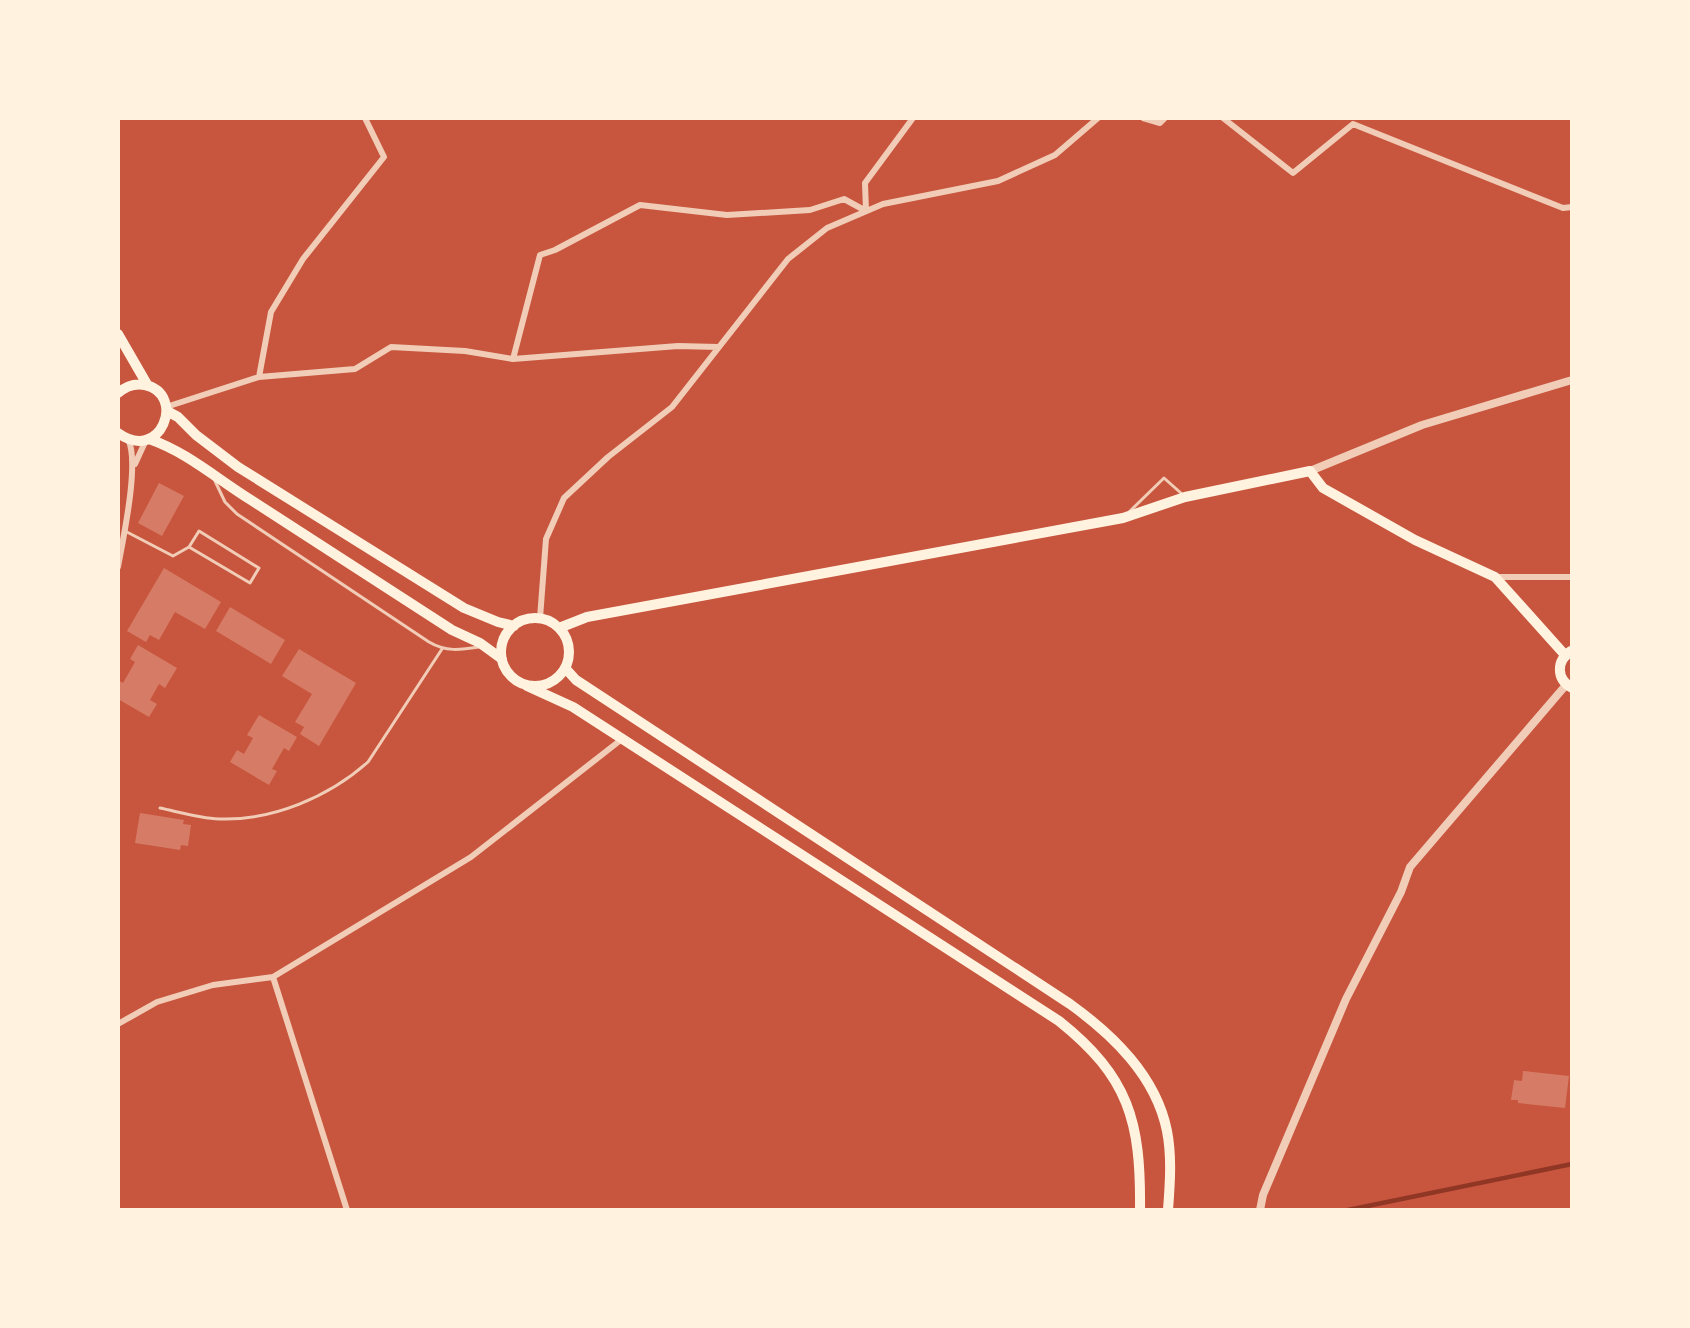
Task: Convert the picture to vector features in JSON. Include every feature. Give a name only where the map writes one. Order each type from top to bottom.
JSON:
[{"type":"main road","points":[[118,334],[148,386]]},
{"type":"main road","points":[[118,393],[139,384],[157,391],[166,409],[238,467],[464,608],[514,626]]},
{"type":"main road","points":[[122,435],[134,441],[147,439],[160,431],[164,424],[166,409]]},
{"type":"main road","points":[[147,439],[168,445],[452,630],[486,646],[502,658]]},
{"type":"main road","points":[[559,628],[587,617],[1123,518],[1185,497],[1310,471],[1323,488],[1415,540],[1496,577],[1568,653],[1559,670],[1563,681],[1569,687]]},
{"type":"main road","points":[[527,686],[538,687],[549,684],[566,669],[569,658],[566,637],[550,621],[540,618],[529,619],[514,626],[504,640],[502,658],[508,673],[516,681],[573,707],[1059,1021],[1084,1041],[1111,1071],[1128,1106],[1138,1143],[1140,1209]]},
{"type":"main road","points":[[566,669],[576,680],[1070,1004],[1113,1038],[1133,1062],[1154,1096],[1167,1130],[1170,1180],[1168,1209]]},
{"type":"street","points":[[259,377],[271,312],[303,259],[384,157],[365,118]]},
{"type":"street","points":[[866,211],[866,183],[913,118]]},
{"type":"street","points":[[540,618],[546,539],[564,498],[608,457],[672,407],[788,259],[827,228],[883,204],[998,182],[1054,155],[1098,118]]},
{"type":"street","points":[[1143,118],[1160,123],[1165,118]]},
{"type":"street","points":[[1223,118],[1293,173],[1353,124],[1563,208],[1572,207]]},
{"type":"street","points":[[513,359],[540,255],[555,250],[640,205],[727,215],[810,210],[844,199],[866,211]]},
{"type":"street","points":[[166,409],[259,377],[355,369],[392,348],[465,351],[513,359],[678,346],[718,347]]},
{"type":"street","points":[[1310,471],[1422,425],[1572,380]]},
{"type":"street","points":[[118,567],[133,470],[133,453],[122,435]]},
{"type":"street","points":[[133,470],[147,439]]},
{"type":"street","points":[[1496,577],[1572,577]]},
{"type":"street","points":[[1260,1209],[1263,1195],[1346,999],[1401,892],[1410,867],[1532,723],[1569,687]]},
{"type":"street","points":[[118,1024],[157,1002],[202,989],[273,977],[471,857],[622,739]]},
{"type":"street","points":[[273,977],[347,1209]]},
{"type":"lane","points":[[212,474],[225,501],[237,514],[442,649],[454,650],[486,646]]},
{"type":"lane","points":[[1123,518],[1164,478],[1185,497]]},
{"type":"lane","points":[[124,530],[173,556],[189,547],[199,531],[259,568],[250,583],[189,547]]},
{"type":"lane","points":[[160,808],[217,819],[239,819],[284,810],[313,799],[354,774],[368,762],[442,649]]},
{"type":"building","points":[[159,483],[184,496],[162,536],[138,523]]},
{"type":"building","points":[[164,568],[221,602],[205,629],[175,612],[159,640],[150,635],[146,642],[127,631]]},
{"type":"building","points":[[230,607],[285,640],[271,664],[216,631]]},
{"type":"building","points":[[138,645],[177,668],[165,688],[159,684],[150,700],[157,704],[149,717],[118,699],[118,680],[123,683],[135,662],[130,659]]},
{"type":"building","points":[[299,649],[356,683],[319,746],[300,734],[304,727],[295,722],[312,694],[282,676]]},
{"type":"building","points":[[259,715],[297,737],[289,751],[284,748],[272,769],[277,771],[269,785],[230,762],[237,750],[244,754],[253,738],[247,735]]},
{"type":"building","points":[[140,813],[184,820],[183,824],[191,825],[188,846],[181,845],[180,850],[135,843]]},
{"type":"building","points":[[1523,1071],[1569,1076],[1565,1108],[1518,1103],[1518,1100],[1511,1100],[1514,1080],[1522,1081]]},
{"type":"waterway","points":[[1348,1210],[1572,1164]]}]
